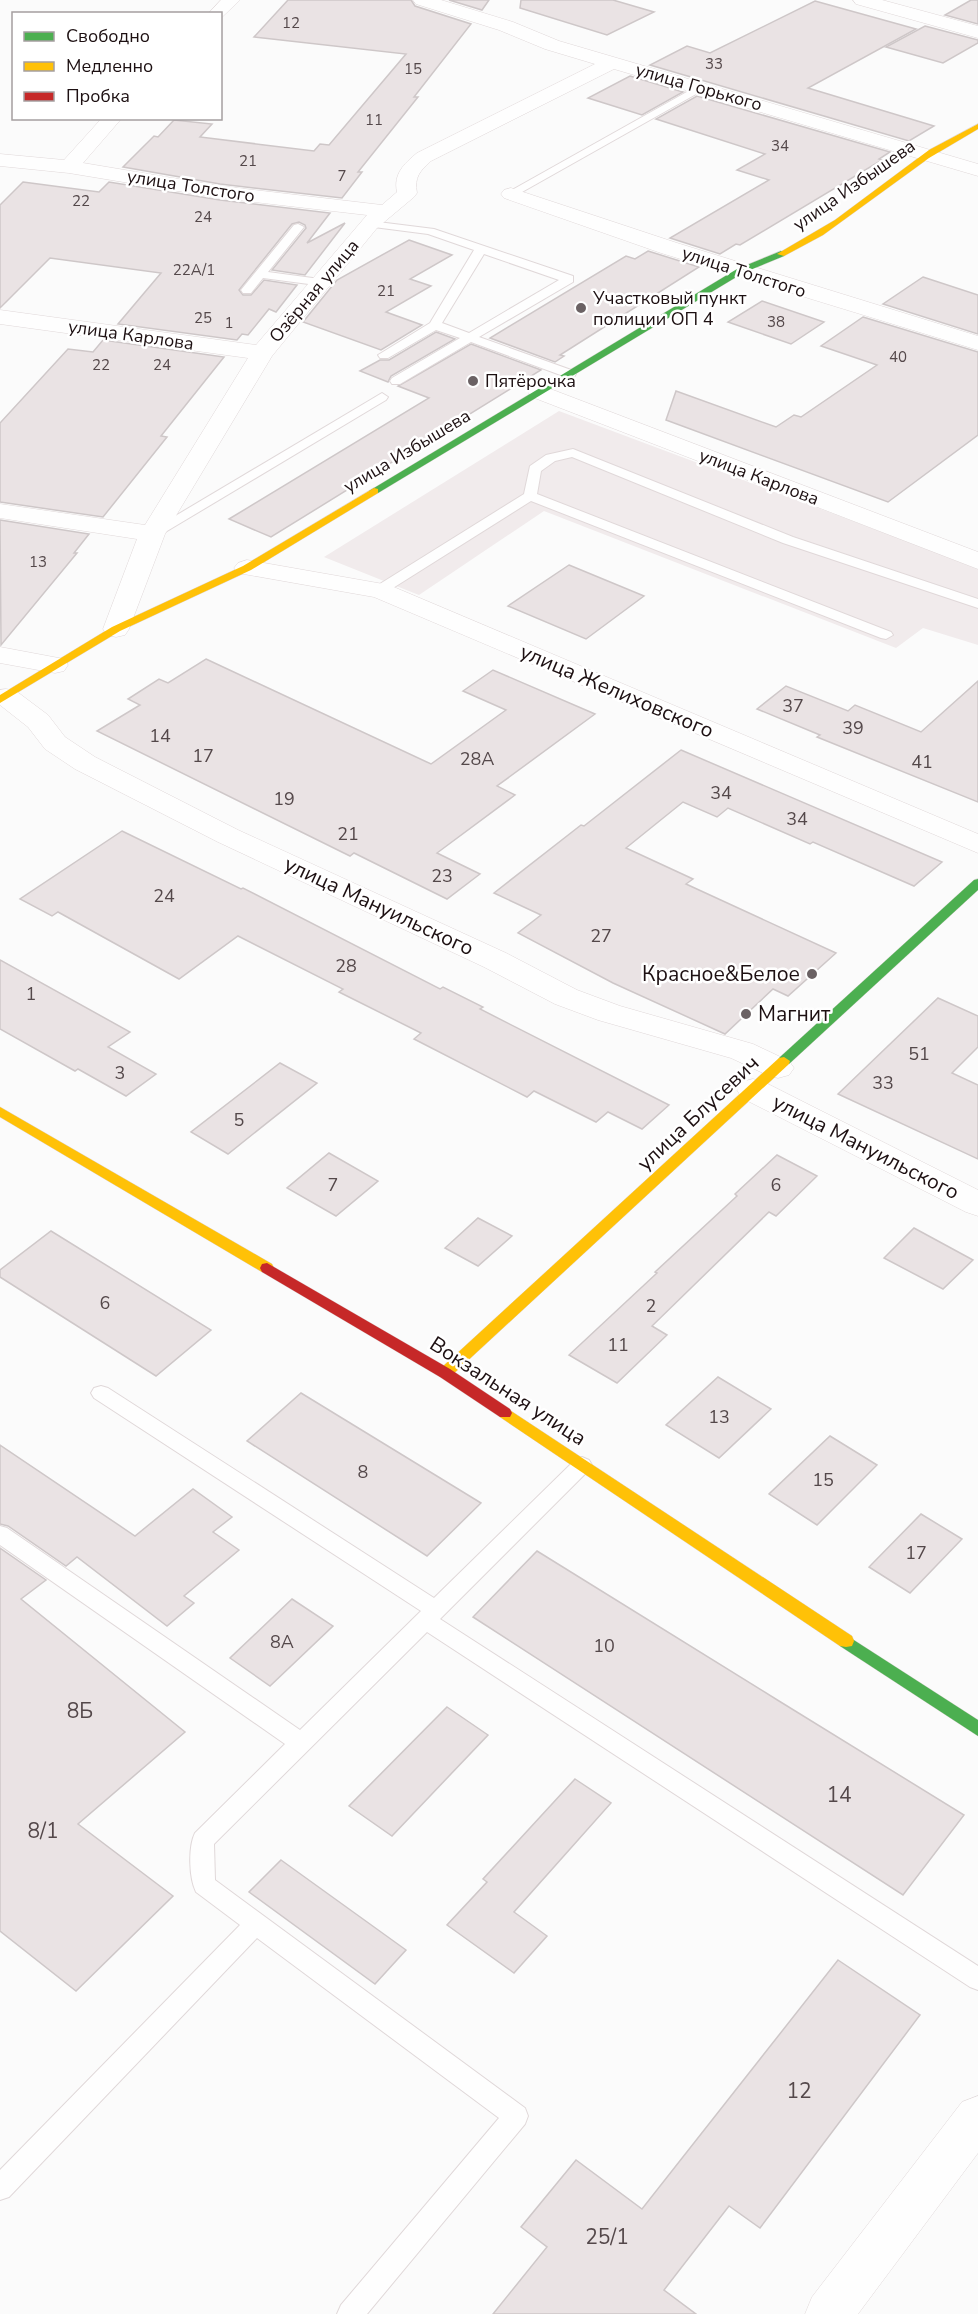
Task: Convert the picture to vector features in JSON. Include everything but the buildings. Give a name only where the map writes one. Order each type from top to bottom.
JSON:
[{"type":"street","points":[[219,12],[231,0]]},
{"type":"street","points":[[862,0],[978,32]]},
{"type":"street","name":"улица Горького","points":[[428,1],[506,26],[552,45],[978,170]]},
{"type":"street","name":"Озёрная улица","points":[[116,628],[152,534],[262,352],[376,218],[400,202],[407,193],[404,182],[409,170],[424,157],[613,62]]},
{"type":"street","points":[[69,167],[111,120]]},
{"type":"street","name":"улица Избышева","points":[[3,698],[116,628],[247,568],[741,271],[800,246],[831,227],[927,155],[978,126]]},
{"type":"street","name":"улица Толстого","points":[[0,160],[69,167],[376,218]]},
{"type":"street","name":"улица Толстого","points":[[512,194],[741,271],[978,343]]},
{"type":"street","name":"улица Карлова","points":[[0,317],[262,352]]},
{"type":"street","name":"улица Карлова","points":[[540,392],[978,561]]},
{"type":"street","points":[[0,511],[152,534]]},
{"type":"street","name":"улица Желиховского","points":[[247,568],[380,590],[978,844]]},
{"type":"street","points":[[0,655],[55,665]]},
{"type":"street","name":"улица Мануильского","points":[[3,698],[38,721],[55,743],[85,763],[228,836],[495,960],[566,997],[609,1013],[696,1036],[742,1052],[778,1068]]},
{"type":"street","name":"улица Блусевич","points":[[445,1373],[978,884]]},
{"type":"street","name":"улица Мануильского","points":[[753,1090],[978,1204]]},
{"type":"street","name":"Вокзальная улица","points":[[0,1111],[445,1373],[978,1729]]},
{"type":"street","points":[[829,2314],[978,2117]]},
{"type":"lane","points":[[512,194],[701,87]]},
{"type":"lane","points":[[376,218],[430,231],[569,279],[396,381]]},
{"type":"lane","points":[[247,290],[298,227]]},
{"type":"lane","points":[[384,355],[435,325],[481,249]]},
{"type":"lane","points":[[259,274],[320,283]]},
{"type":"lane","points":[[435,325],[570,374]]},
{"type":"lane","points":[[152,534],[382,397]]},
{"type":"lane","points":[[380,590],[530,496],[535,469],[551,459],[573,453],[788,540],[978,604]]},
{"type":"lane","points":[[530,496],[886,636]]},
{"type":"lane","points":[[100,1393],[978,1979]]},
{"type":"lane","points":[[350,2314],[516,2116],[204,1885],[203,1840],[582,1465]]},
{"type":"lane","points":[[0,1534],[301,1743]]},
{"type":"lane","points":[[0,2188],[256,1924]]},
{"type":"shaded area","points":[[559,411],[978,568],[978,645],[923,628],[896,648],[544,511],[419,595],[324,557]]},
{"type":"traffic: fast","points":[[374,491],[740,271],[781,254]]},
{"type":"traffic: fast","points":[[784,1061],[978,883]]},
{"type":"traffic: fast","points":[[846,1641],[978,1729]]},
{"type":"traffic: slow","points":[[781,254],[820,234],[926,156],[978,126]]},
{"type":"traffic: slow","points":[[0,700],[116,629],[247,568],[374,491]]},
{"type":"traffic: slow","points":[[445,1373],[784,1061]]},
{"type":"traffic: slow","points":[[0,1111],[267,1268]]},
{"type":"traffic: slow","points":[[505,1413],[846,1641]]},
{"type":"traffic: jam","points":[[267,1268],[445,1373],[505,1413]]},
{"type":"place","name":"Участковый пункт полиции ОП 4","points":[[581,308]]},
{"type":"place","name":"Пятёрочка","points":[[473,381]]},
{"type":"place","name":"Красное&Белое","points":[[812,974]]},
{"type":"place","name":"Магнит","points":[[746,1014]]}]
